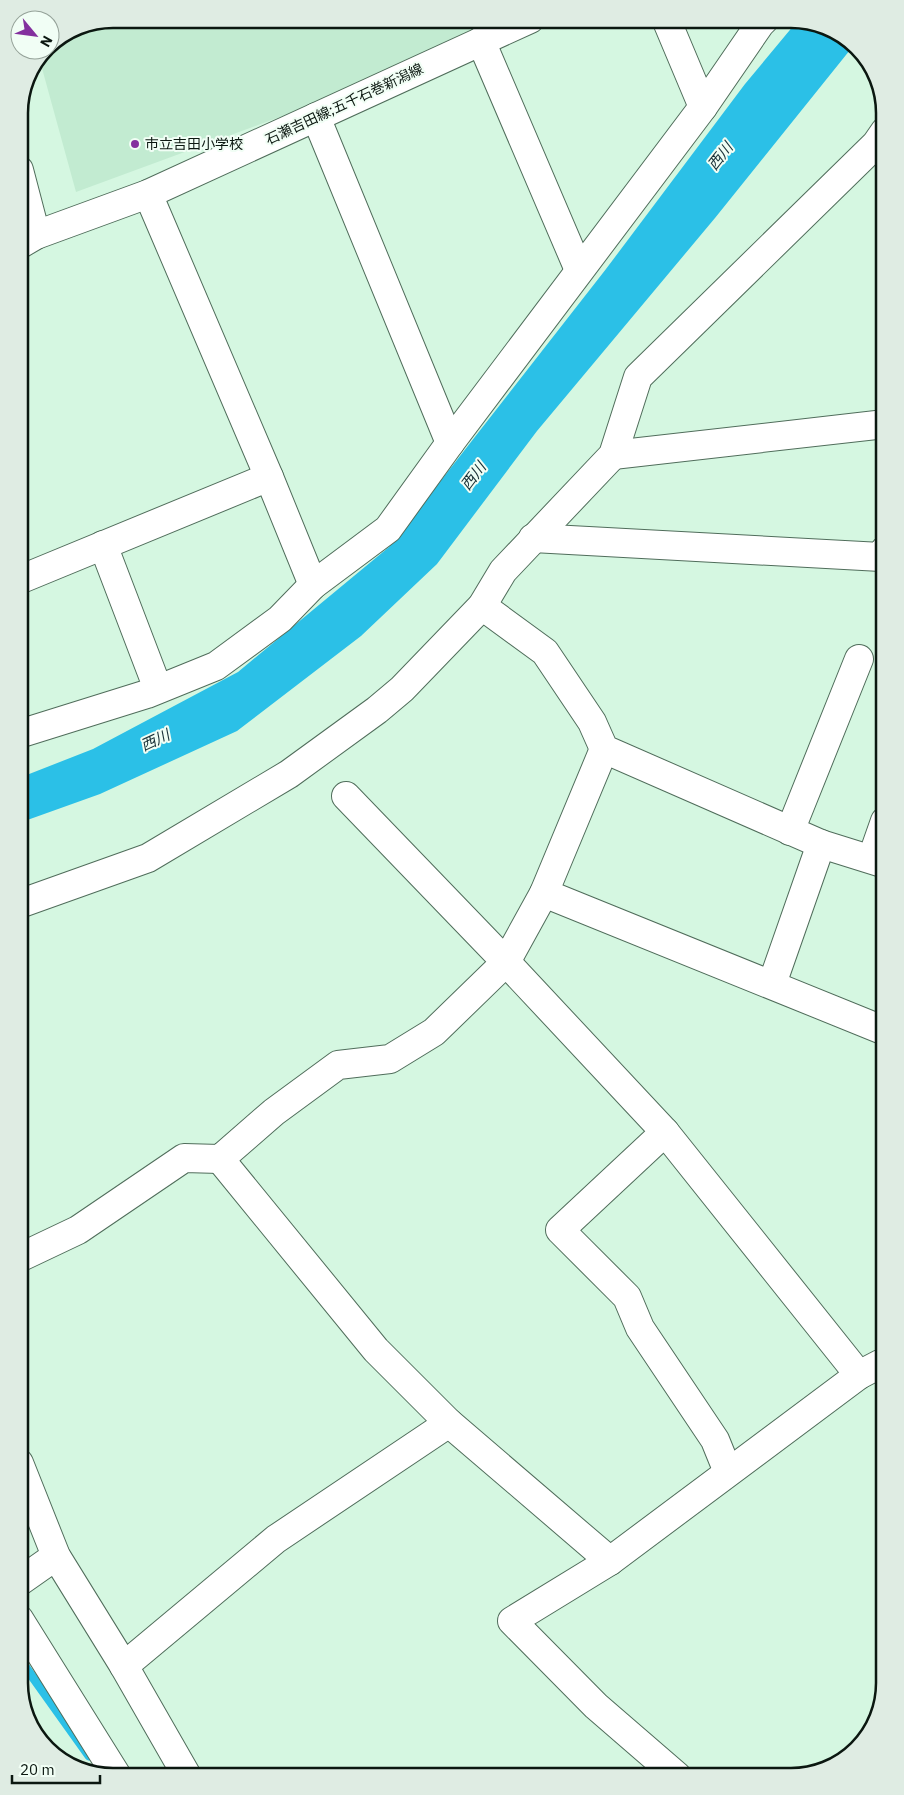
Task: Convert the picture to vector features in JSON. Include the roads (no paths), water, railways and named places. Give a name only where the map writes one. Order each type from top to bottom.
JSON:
[{"type":"street","name":"石瀬吉田線;五千石巻新潟線","points":[[28,240],[148,194],[510,28]]},
{"type":"street","points":[[670,28],[702,107]]},
{"type":"street","points":[[28,731],[158,689],[216,666],[280,618],[313,585],[388,529],[450,443],[702,107],[757,28]]},
{"type":"street","points":[[482,41],[579,270]]},
{"type":"street","points":[[316,117],[450,443]]},
{"type":"street","points":[[28,901],[148,858],[289,774],[396,694],[482,606],[503,571],[613,454],[638,377],[876,144]]},
{"type":"street","points":[[148,194],[313,585]]},
{"type":"street","points":[[613,454],[876,425]]},
{"type":"street","points":[[28,576],[269,477]]},
{"type":"street","points":[[533,538],[876,557]]},
{"type":"street","points":[[103,545],[158,689]]},
{"type":"street","points":[[482,606],[546,652],[592,722],[604,749],[821,844],[876,860]]},
{"type":"street","points":[[790,831],[860,660]]},
{"type":"street","points":[[28,1254],[78,1230],[184,1158],[220,1159],[274,1112],[338,1064],[390,1059],[434,1032],[506,962],[544,893],[604,749]]},
{"type":"street","points":[[346,796],[506,962],[665,1132],[859,1375]]},
{"type":"street","points":[[772,984],[821,844]]},
{"type":"street","points":[[544,893],[876,1027]]},
{"type":"street","points":[[665,1132],[560,1230],[627,1297],[640,1328],[715,1440],[728,1472]]},
{"type":"street","points":[[220,1159],[376,1350],[449,1423],[610,1561]]},
{"type":"street","points":[[668,1768],[596,1706],[512,1621],[610,1561],[859,1375],[876,1366]]},
{"type":"street","points":[[124,1666],[276,1539],[449,1423]]},
{"type":"street","points":[[28,1486],[56,1556],[124,1666],[182,1767]]},
{"type":"street","points":[[28,1576],[56,1556]]},
{"type":"street","points":[[28,1633],[111,1767]]},
{"type":"water","name":"西川","points":[[792,28],[819,32],[839,42],[850,51],[715,218],[537,431],[437,564],[361,636],[237,731],[100,794],[28,820],[28,774],[93,749],[238,672],[389,547],[606,269],[745,84]]},
{"type":"waterway","points":[[28,1671],[89,1756]]},
{"type":"place","name":"市立吉田小学校","points":[[135,144]]}]
